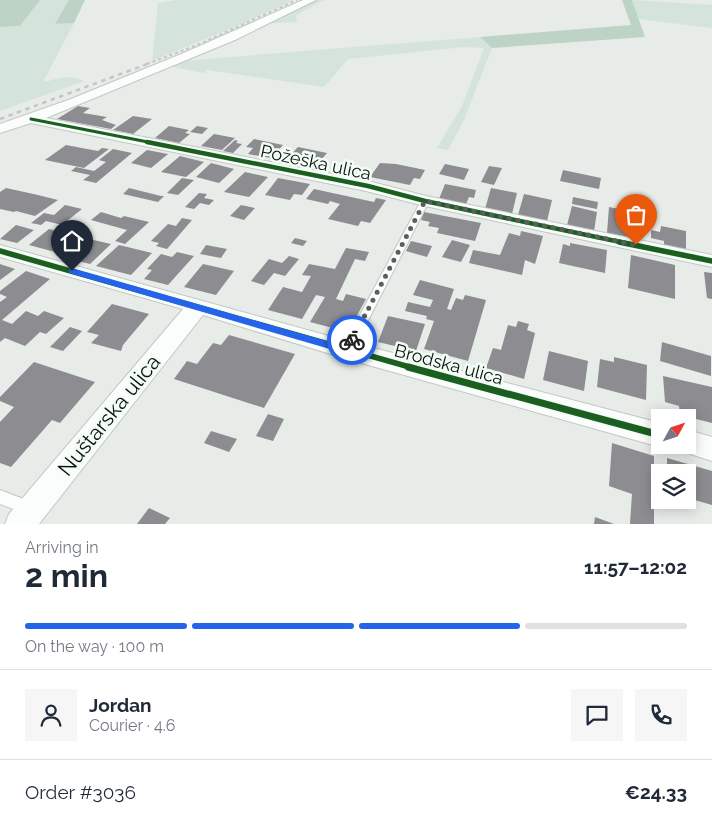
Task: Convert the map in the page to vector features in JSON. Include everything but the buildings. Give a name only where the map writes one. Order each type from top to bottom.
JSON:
[{"type":"street","points":[[0,129],[216,44],[311,0]]},
{"type":"street","name":"Požeška ulica","points":[[31,118],[368,186],[425,201],[712,260]]},
{"type":"street","name":"Brodska ulica","points":[[0,251],[347,350],[651,433]]},
{"type":"street","name":"Nuštarska ulica","points":[[26,517],[198,306]]},
{"type":"street","points":[[696,444],[712,449]]},
{"type":"lane","points":[[347,350],[425,201]]},
{"type":"lane","points":[[0,497],[26,517]]},
{"type":"shaded area","points":[[40,0],[69,0],[56,24],[74,23],[43,82],[68,77],[84,81],[0,111],[0,27],[20,26]]},
{"type":"shaded area","points":[[176,0],[293,0],[246,22],[152,61],[158,3]]},
{"type":"shaded area","points":[[314,0],[324,0],[298,14],[296,16],[297,22],[267,23]]},
{"type":"shaded area","points":[[632,0],[712,5],[712,28],[638,19]]},
{"type":"shaded area","points":[[480,37],[492,48],[464,120],[448,150],[437,148],[462,106],[484,48],[464,47],[348,59],[324,87],[207,70],[204,73],[168,66],[180,61]]},
{"type":"green space","points":[[0,0],[40,0],[20,26],[0,27]]},
{"type":"green space","points":[[69,0],[85,0],[74,23],[55,24]]},
{"type":"green space","points":[[622,0],[632,0],[645,37],[492,48],[480,37],[631,25]]},
{"type":"railway","points":[[147,64],[197,45],[297,0]]},
{"type":"railway","points":[[0,119],[150,63]]},
{"type":"cycle path","points":[[31,119],[368,186],[425,201],[712,261]]},
{"type":"cycle path","points":[[0,251],[347,350],[651,433]]},
{"type":"way so far","points":[[352,340],[425,201],[636,245]]},
{"type":"route","points":[[72,271],[347,350],[352,340]]}]
